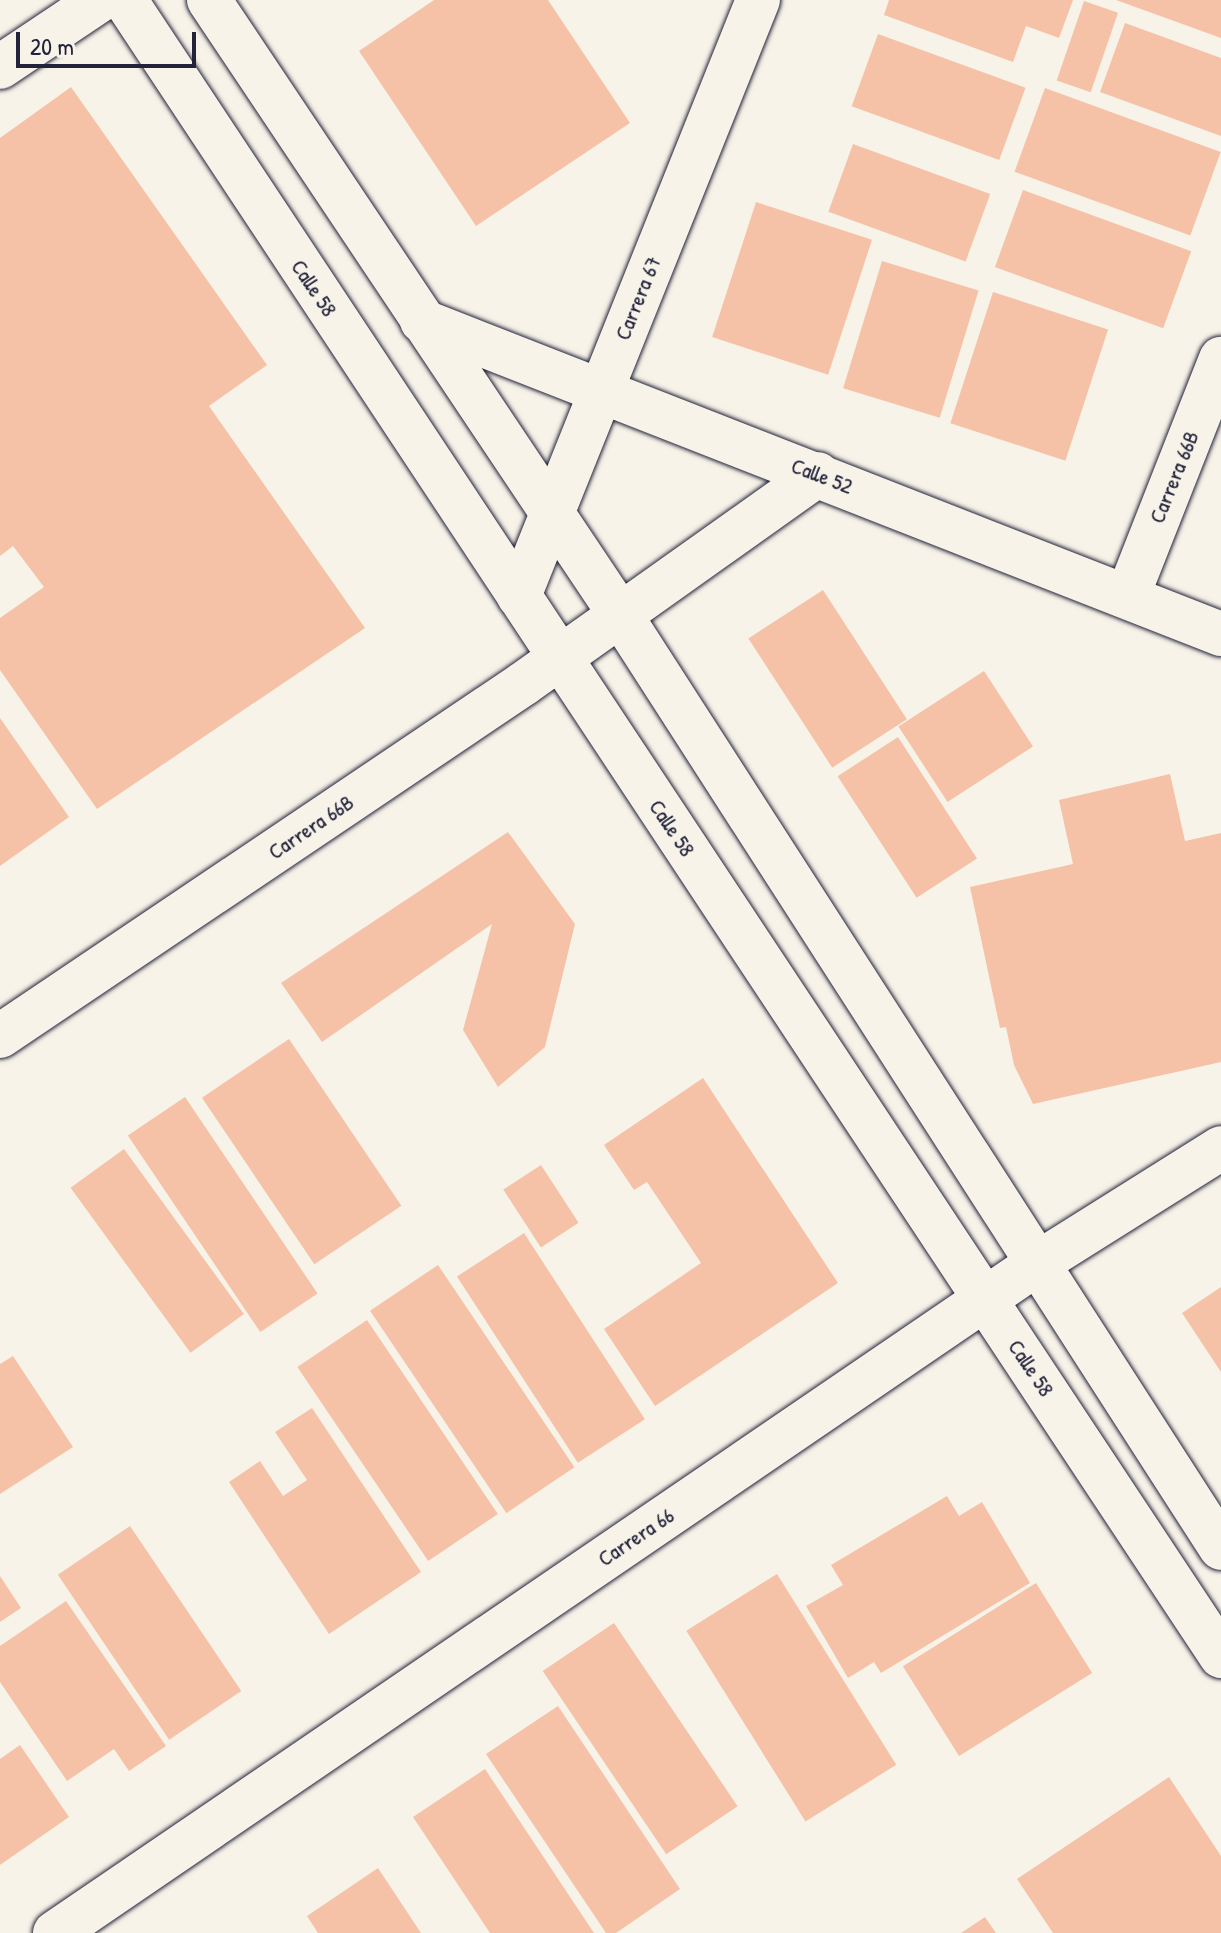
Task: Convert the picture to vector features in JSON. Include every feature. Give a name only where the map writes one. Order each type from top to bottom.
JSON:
[{"type":"street","points":[[0,67],[100,0]]},
{"type":"street","name":"Calle 58","points":[[125,0],[1221,1656]]},
{"type":"street","points":[[209,0],[621,616],[1221,1548]]},
{"type":"street","name":"Carrera 67","points":[[519,596],[758,0]]},
{"type":"street","name":"Calle 52","points":[[422,321],[1221,634]]},
{"type":"street","name":"Carrera 66B","points":[[1128,595],[1221,359]]},
{"type":"street","points":[[621,616],[818,474]]},
{"type":"street","name":"Carrera 66B","points":[[0,1036],[621,616]]},
{"type":"street","name":"Carrera 66","points":[[55,1933],[1038,1263],[1221,1148]]},
{"type":"building","points":[[434,0],[548,0],[630,123],[476,226],[359,51]]},
{"type":"building","points":[[889,0],[1073,0],[1059,38],[1026,26],[1013,62],[884,15]]},
{"type":"building","points":[[1116,0],[1221,0],[1221,38]]},
{"type":"building","points":[[1084,1],[1118,13],[1091,92],[1057,80]]},
{"type":"building","points":[[1125,23],[1221,58],[1221,136],[1100,92]]},
{"type":"building","points":[[878,34],[1026,88],[999,160],[852,106]]},
{"type":"building","points":[[71,87],[267,365],[209,406],[365,628],[97,809],[0,670],[0,618],[44,587],[13,546],[0,556],[0,138]]},
{"type":"building","points":[[1045,88],[1221,152],[1190,236],[1015,172]]},
{"type":"building","points":[[853,144],[990,194],[966,262],[828,212]]},
{"type":"building","points":[[1023,190],[1191,251],[1163,328],[995,267]]},
{"type":"building","points":[[756,202],[872,240],[828,375],[712,337]]},
{"type":"building","points":[[882,261],[979,291],[940,418],[843,388]]},
{"type":"building","points":[[993,292],[1108,329],[1065,461],[950,423]]},
{"type":"building","points":[[823,590],[907,719],[832,768],[748,638]]},
{"type":"building","points":[[984,671],[1033,746],[947,802],[898,727]]},
{"type":"building","points":[[0,718],[69,817],[0,866]]},
{"type":"building","points":[[898,737],[977,859],[917,898],[838,776]]},
{"type":"building","points":[[1170,774],[1185,841],[1221,833],[1221,1062],[1033,1104],[1014,1065],[1006,1027],[1000,1028],[970,887],[1073,864],[1059,800]]},
{"type":"building","points":[[508,832],[575,924],[545,1047],[498,1087],[463,1030],[492,924],[322,1042],[281,983]]},
{"type":"building","points":[[289,1039],[401,1206],[314,1264],[202,1098]]},
{"type":"building","points":[[703,1078],[838,1283],[655,1406],[604,1329],[701,1263],[647,1182],[634,1190],[604,1145]]},
{"type":"building","points":[[185,1097],[318,1293],[260,1332],[128,1136]]},
{"type":"building","points":[[124,1149],[244,1314],[191,1353],[71,1188]]},
{"type":"building","points":[[541,1165],[579,1223],[541,1247],[503,1190]]},
{"type":"building","points":[[524,1233],[645,1419],[578,1463],[457,1277]]},
{"type":"building","points":[[438,1265],[574,1467],[506,1513],[370,1311]]},
{"type":"building","points":[[1221,1287],[1221,1372],[1182,1313]]},
{"type":"building","points":[[367,1320],[498,1514],[428,1561],[297,1367]]},
{"type":"building","points":[[13,1356],[73,1447],[0,1494],[0,1364]]},
{"type":"building","points":[[312,1408],[421,1572],[329,1634],[229,1482],[260,1461],[283,1496],[307,1480],[275,1432]]},
{"type":"building","points":[[947,1496],[959,1516],[982,1502],[1030,1583],[881,1673],[874,1662],[848,1678],[806,1606],[843,1585],[831,1565]]},
{"type":"building","points":[[130,1526],[241,1691],[169,1740],[58,1575]]},
{"type":"building","points":[[777,1574],[896,1765],[805,1822],[686,1631]]},
{"type":"building","points":[[0,1576],[21,1608],[0,1622]]},
{"type":"building","points":[[1036,1583],[1092,1673],[959,1756],[903,1666]]},
{"type":"building","points":[[66,1601],[166,1746],[129,1771],[114,1749],[67,1781],[0,1682],[0,1646]]},
{"type":"building","points":[[614,1623],[738,1806],[666,1854],[543,1671]]},
{"type":"building","points":[[558,1706],[680,1889],[616,1933],[606,1933],[486,1754]]},
{"type":"building","points":[[20,1745],[69,1817],[0,1865],[0,1759]]},
{"type":"building","points":[[485,1769],[594,1933],[490,1933],[413,1817]]},
{"type":"building","points":[[1169,1777],[1221,1856],[1221,1933],[1053,1933],[1017,1879]]},
{"type":"building","points":[[378,1868],[421,1933],[318,1933],[307,1916]]},
{"type":"building","points":[[985,1917],[996,1933],[961,1933]]}]
